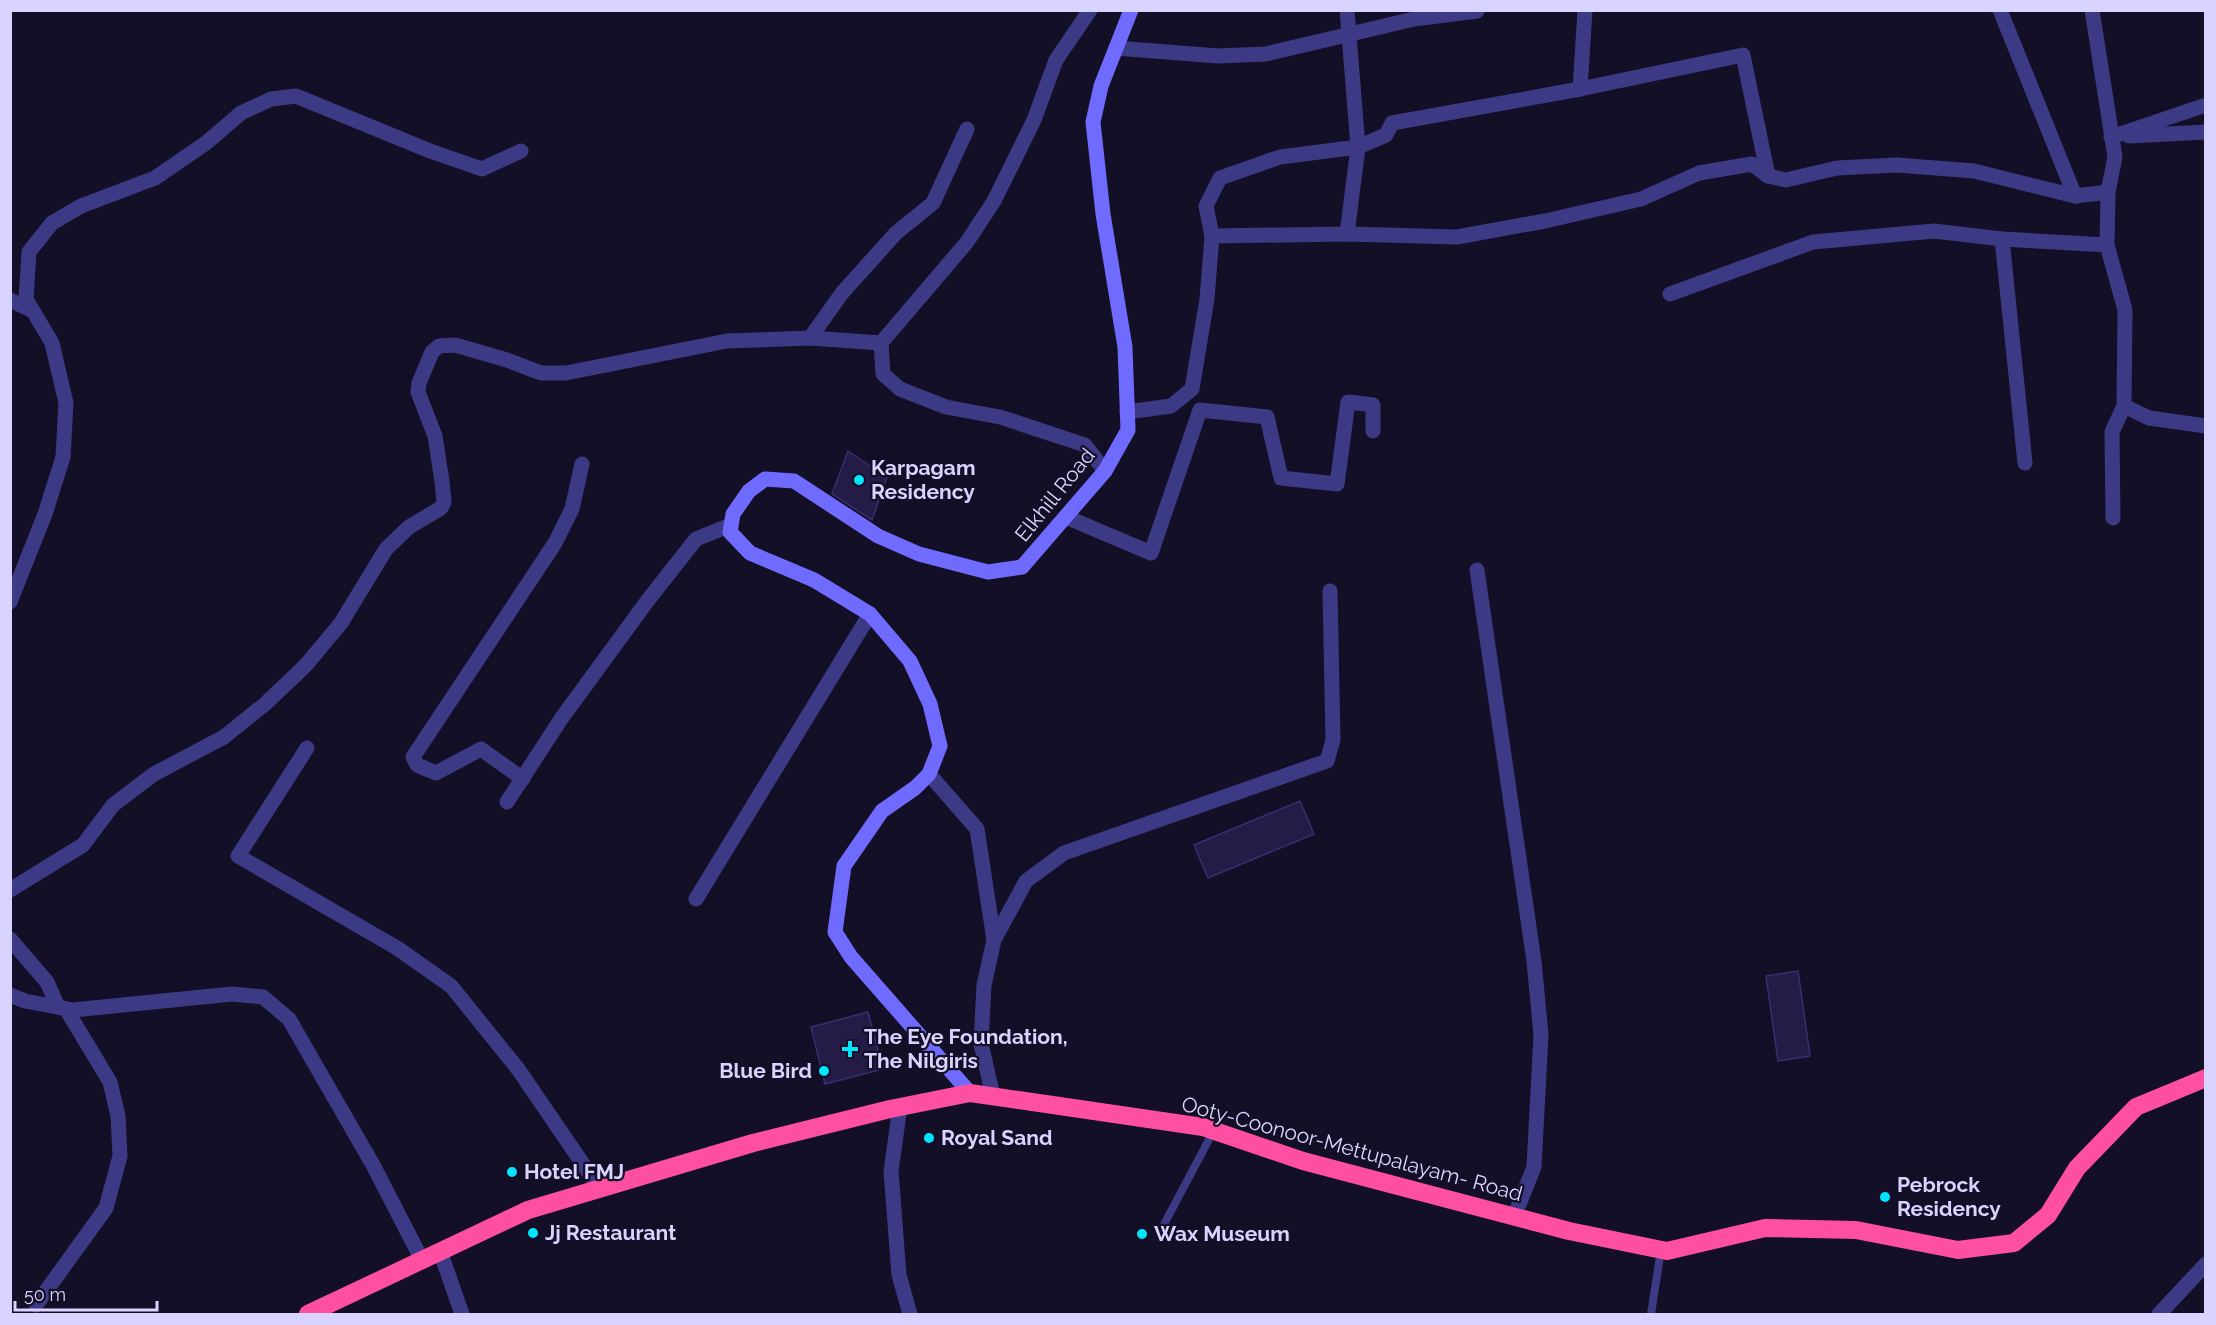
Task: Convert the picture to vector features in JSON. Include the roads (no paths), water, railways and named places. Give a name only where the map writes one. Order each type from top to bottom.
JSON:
[{"type":"highway","name":"Ooty-Coonoor-Mettupalayam- Road","points":[[308,1314],[528,1210],[753,1143],[900,1107],[970,1093],[1214,1131],[1303,1161],[1514,1217],[1667,1251],[1765,1228],[1856,1230],[1958,1250],[2014,1243],[2048,1215],[2077,1168],[2136,1107],[2205,1078]]},
{"type":"street","points":[[1090,10],[1056,60],[1034,120],[994,201],[967,242],[881,343],[883,374],[900,389],[946,407],[999,417],[1085,445],[1105,471]]},
{"type":"street","name":"Elkhill Road","points":[[731,525],[733,514],[749,491],[765,480],[794,481],[878,536],[919,554],[988,572],[1022,567],[1105,471],[1128,430],[1125,346],[1103,214],[1093,122],[1101,86],[1131,10]]},
{"type":"street","points":[[1347,10],[1358,147],[1347,234]]},
{"type":"street","points":[[1580,89],[1586,10]]},
{"type":"street","points":[[2000,10],[2075,196]]},
{"type":"street","points":[[2092,10],[2115,157],[2108,192],[2107,245],[2125,310],[2124,406],[2112,432],[2113,518]]},
{"type":"street","points":[[1116,48],[1218,56],[1257,54],[1414,19],[1477,11]]},
{"type":"street","points":[[1127,412],[1171,406],[1192,389],[1207,299],[1212,236],[1206,206],[1220,178],[1280,157],[1358,147],[1386,135],[1392,123],[1580,89],[1743,55],[1768,176]]},
{"type":"street","points":[[10,602],[45,514],[63,457],[66,403],[52,342],[26,299],[29,252],[52,223],[81,206],[155,178],[206,143],[241,113],[272,99],[296,96],[430,151],[482,169],[521,151]]},
{"type":"street","points":[[2111,137],[2205,105]]},
{"type":"street","points":[[810,338],[842,293],[896,233],[933,203],[967,129]]},
{"type":"street","points":[[2111,137],[2205,132]]},
{"type":"street","points":[[1212,236],[1347,234],[1457,237],[1545,221],[1641,199],[1699,173],[1752,164],[1768,176],[1786,180],[1837,168],[1897,165],[1974,171],[2075,196],[2108,192]]},
{"type":"street","points":[[1670,294],[1813,242],[1934,231],[2002,239],[2107,245]]},
{"type":"street","points":[[2002,239],[2025,464]]},
{"type":"street","points":[[10,300],[31,310]]},
{"type":"street","points":[[10,890],[82,845],[112,805],[146,780],[199,748],[224,737],[265,704],[306,665],[341,623],[386,549],[410,527],[441,508],[444,502],[435,436],[418,392],[419,383],[432,352],[439,346],[455,345],[507,360],[541,373],[566,373],[727,341],[810,338],[881,343]]},
{"type":"street","points":[[1066,517],[1151,553],[1200,410],[1267,417],[1281,478],[1337,484],[1347,402],[1373,405],[1373,431]]},
{"type":"street","points":[[2124,406],[2149,418],[2205,426]]},
{"type":"street","points":[[523,779],[481,749],[436,773],[417,765],[413,757],[555,543],[572,509],[582,464]]},
{"type":"street","points":[[507,802],[561,719],[648,600],[696,539],[731,525],[730,532],[750,553],[814,580],[870,614],[910,661],[930,704],[940,746],[929,774],[915,788],[882,811],[844,866],[835,932],[851,957],[970,1093]]},
{"type":"street","points":[[1477,570],[1534,961],[1541,1035],[1534,1167],[1514,1217]]},
{"type":"street","points":[[993,1096],[981,1044],[984,985],[994,940],[1026,880],[1064,853],[1327,761],[1333,740],[1330,591]]},
{"type":"street","points":[[696,899],[870,614]]},
{"type":"street","points":[[307,748],[238,856],[398,948],[451,986],[518,1069],[600,1189]]},
{"type":"street","points":[[929,774],[977,829],[994,940]]},
{"type":"street","points":[[10,939],[47,982],[110,1082],[118,1116],[120,1156],[106,1208],[36,1305]]},
{"type":"street","points":[[10,995],[25,1001],[62,1008],[232,994],[263,997],[289,1019],[373,1165],[422,1260]]},
{"type":"street","points":[[900,1107],[891,1171],[899,1275],[910,1314]]},
{"type":"street","points":[[440,1251],[462,1314]]},
{"type":"street","points":[[2159,1314],[2205,1263]]},
{"type":"lane","points":[[1161,1230],[1214,1131]]},
{"type":"lane","points":[[1651,1314],[1661,1250]]},
{"type":"place","name":"Karpagam Residency","points":[[859,480]]},
{"type":"place","name":"The Eye Foundation, The Nilgiris","points":[[850,1049]]},
{"type":"place","name":"Blue Bird","points":[[824,1071]]},
{"type":"place","name":"Royal Sand","points":[[929,1138]]},
{"type":"place","name":"Hotel FMJ","points":[[512,1172]]},
{"type":"place","name":"Pebrock Residency","points":[[1885,1197]]},
{"type":"place","name":"Jj Restaurant","points":[[533,1233]]},
{"type":"place","name":"Wax Museum","points":[[1142,1234]]}]
